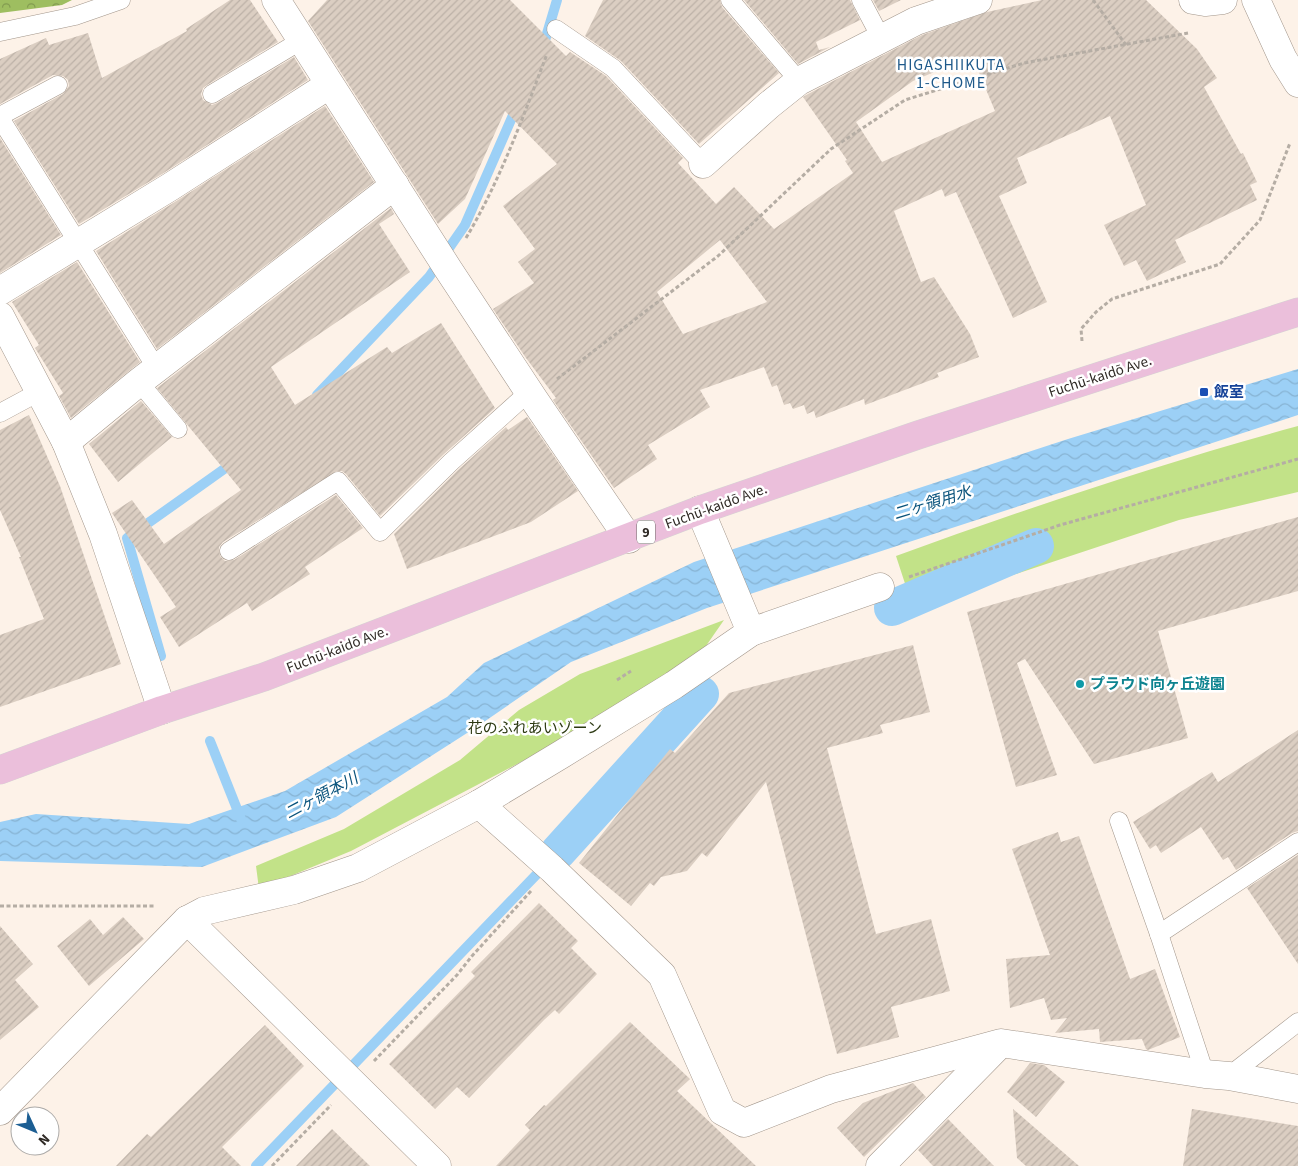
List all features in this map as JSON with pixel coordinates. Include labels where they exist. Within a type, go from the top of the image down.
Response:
[{"type":"main road","name":"Fuchū-kaidō Ave.","points":[[0,770],[162,710],[264,677],[700,510],[918,435],[1298,312]]},
{"type":"street","points":[[276,0],[329,85],[531,395],[630,538]]},
{"type":"street","points":[[703,164],[799,81],[916,20],[978,0]]},
{"type":"street","points":[[1193,0],[1205,2],[1224,0]]},
{"type":"street","points":[[1256,0],[1283,60],[1298,83]]},
{"type":"street","points":[[0,291],[170,187],[329,85]]},
{"type":"street","points":[[66,442],[148,375],[395,185]]},
{"type":"street","points":[[0,316],[66,442],[103,534],[162,710]]},
{"type":"street","points":[[700,510],[748,623]]},
{"type":"street","points":[[0,1111],[187,920],[204,911],[294,890],[358,868],[479,804],[674,685],[748,623],[880,587]]},
{"type":"street","points":[[479,804],[552,869],[662,975],[722,1111],[744,1123],[831,1089],[1001,1043],[1298,1089]]},
{"type":"street","points":[[187,920],[354,1082],[437,1166]]},
{"type":"street","points":[[880,1166],[1001,1043]]},
{"type":"lane","points":[[0,32],[75,16],[121,0]]},
{"type":"lane","points":[[730,0],[799,81]]},
{"type":"lane","points":[[861,0],[881,38]]},
{"type":"lane","points":[[556,29],[613,68],[703,164]]},
{"type":"lane","points":[[212,94],[302,40]]},
{"type":"lane","points":[[58,84],[0,117],[78,242],[178,429]]},
{"type":"lane","points":[[0,413],[39,392]]},
{"type":"lane","points":[[229,551],[338,481],[380,532],[450,462],[531,395]]},
{"type":"lane","points":[[1119,821],[1159,934],[1217,1075],[1298,1022]]},
{"type":"lane","points":[[1159,934],[1298,842]]},
{"type":"path","points":[[1093,0],[1126,45]]},
{"type":"path","points":[[443,260],[478,218],[517,134],[556,29]]},
{"type":"path","points":[[531,395],[718,256],[832,149],[905,100],[1024,63],[1189,32]]},
{"type":"path","points":[[1082,341],[1081,328],[1112,299],[1220,264],[1231,254],[1260,220],[1290,143]]},
{"type":"path","points":[[880,587],[1060,525],[1298,459]]},
{"type":"path","points":[[616,681],[632,671]]},
{"type":"path","points":[[272,1166],[457,975],[472,956],[552,869]]},
{"type":"path","points":[[0,906],[163,906]]},
{"type":"green space","points":[[0,0],[72,0],[62,5],[0,13]]},
{"type":"green space","points":[[1298,426],[1298,492],[1179,520],[913,608],[896,556],[1096,487],[1196,455]]},
{"type":"green space","name":"花のふれあいゾーン","points":[[724,620],[699,656],[542,751],[351,851],[259,889],[256,866],[344,829],[460,760],[519,710],[580,674]]},
{"type":"water","points":[[1298,369],[1298,415],[707,608],[571,662],[478,726],[336,817],[202,867],[0,861],[0,822],[36,814],[189,824],[285,791],[447,697],[484,663],[694,562],[1068,439]]},
{"type":"building","points":[[230,0],[250,0],[278,42],[203,88],[201,94],[203,100],[212,105],[217,103],[294,57],[308,80],[162,174],[79,224],[14,121],[63,94],[69,86],[68,80],[63,76],[53,75],[0,104],[0,59],[46,38],[49,45],[88,33],[102,78],[187,31],[186,29]]},
{"type":"building","points":[[327,0],[510,0],[566,56],[570,52],[606,76],[683,158],[678,163],[716,204],[734,187],[774,229],[853,173],[845,161],[847,160],[803,97],[922,35],[987,12],[1042,0],[1146,0],[1197,49],[1217,78],[1204,87],[1241,154],[1243,153],[1257,182],[1250,185],[1257,200],[1175,240],[1186,262],[1147,281],[1136,260],[1124,266],[1104,225],[1146,205],[1110,116],[1017,158],[1027,183],[999,196],[1047,302],[1013,318],[956,192],[945,197],[942,189],[894,211],[921,282],[934,277],[970,334],[979,357],[937,373],[939,377],[865,405],[864,399],[816,418],[814,411],[807,414],[804,405],[793,409],[790,403],[784,405],[777,385],[772,387],[764,367],[700,390],[710,407],[648,445],[657,459],[614,488],[553,400],[556,398],[493,309],[534,283],[518,262],[535,249],[503,206],[557,164],[505,111],[465,199],[438,224],[308,21]],"holes":[[[972,56],[995,111],[882,162],[856,122],[913,81]],[[720,240],[767,302],[683,334],[657,292]]]},
{"type":"building","points":[[603,0],[720,0],[722,7],[779,73],[699,144],[621,61],[585,36]]},
{"type":"building","points":[[744,0],[850,0],[860,20],[816,42],[819,50],[830,47],[798,64]]},
{"type":"building","points":[[873,0],[901,0],[879,11]]},
{"type":"building","points":[[325,106],[374,182],[157,349],[96,251]]},
{"type":"building","points":[[0,138],[61,235],[0,273]]},
{"type":"building","points":[[391,208],[394,214],[379,224],[410,272],[271,367],[295,405],[387,347],[392,353],[441,323],[495,408],[380,516],[346,474],[342,471],[337,471],[223,542],[219,547],[220,556],[225,561],[234,560],[336,495],[363,528],[305,567],[310,574],[252,611],[247,603],[179,647],[160,617],[176,607],[112,513],[132,500],[164,544],[241,490],[157,388]]},
{"type":"building","points":[[77,262],[140,362],[71,418],[59,396],[63,393],[35,348],[39,345],[12,302]]},
{"type":"building","points":[[141,401],[172,437],[118,482],[89,444]]},
{"type":"building","points":[[29,415],[60,486],[121,664],[0,707],[0,635],[44,619],[19,557],[21,557],[0,510],[0,430]]},
{"type":"building","points":[[527,417],[578,491],[531,522],[407,569],[394,534],[458,470],[506,427],[508,430]]},
{"type":"building","name":"プラウド向ヶ丘遊園","points":[[1298,517],[1298,591],[1158,631],[1188,738],[1094,764],[1025,659],[1017,663],[1057,775],[1016,787],[967,612]]},
{"type":"building","points":[[913,645],[930,712],[880,725],[883,733],[827,748],[876,934],[931,919],[950,991],[891,1007],[899,1037],[837,1054],[766,782],[707,857],[702,853],[687,871],[661,877],[654,886],[650,883],[631,906],[579,863],[670,749],[675,753],[729,693]]},
{"type":"building","points":[[1298,730],[1298,831],[1292,833],[1236,870],[1228,857],[1223,860],[1201,827],[1161,853],[1156,845],[1150,849],[1133,822],[1212,772],[1218,782]]},
{"type":"building","points":[[1058,832],[1061,842],[1079,836],[1130,979],[1155,969],[1180,1037],[1148,1050],[1142,1039],[1100,1042],[1099,1029],[1055,1033],[1067,1018],[1051,1020],[1044,998],[1010,1008],[1006,959],[1050,955],[1012,849]]},
{"type":"building","points":[[1298,855],[1298,964],[1247,888]]},
{"type":"building","points":[[539,903],[578,941],[571,948],[597,974],[559,1014],[555,1010],[544,1020],[469,1098],[457,1087],[435,1109],[389,1064],[475,976],[471,972]]},
{"type":"building","points":[[123,917],[144,939],[89,986],[57,946],[90,919],[103,935]]},
{"type":"building","points":[[0,926],[33,964],[15,980],[39,1007],[0,1040]]},
{"type":"building","points":[[630,1022],[690,1079],[677,1091],[756,1166],[496,1166],[530,1130],[525,1125]]},
{"type":"building","points":[[265,1025],[304,1066],[222,1147],[241,1166],[116,1166],[147,1134],[151,1137]]},
{"type":"building","points":[[1030,1063],[1044,1065],[1065,1082],[1036,1117],[1007,1092]]},
{"type":"building","points":[[913,1083],[926,1097],[864,1157],[837,1128],[863,1103]]},
{"type":"building","points":[[1013,1109],[1079,1166],[1026,1166],[1017,1158]]},
{"type":"building","points":[[1192,1109],[1298,1126],[1298,1166],[1183,1166]]},
{"type":"building","points":[[948,1119],[994,1166],[933,1166],[918,1150]]},
{"type":"building","points":[[332,1129],[370,1166],[296,1166]]},
{"type":"waterway","points":[[543,47],[557,0]]},
{"type":"waterway","points":[[317,395],[429,277],[465,225],[517,106]]},
{"type":"waterway","points":[[161,656],[127,538],[234,462]]},
{"type":"waterway","points":[[892,608],[1036,546]]},
{"type":"waterway","points":[[558,852],[701,694]]},
{"type":"waterway","points":[[210,741],[241,819]]},
{"type":"waterway","points":[[256,1166],[537,874]]},
{"type":"place","name":"飯室","points":[[1204,392]]},
{"type":"place","name":"プラウド向ヶ丘遊園","points":[[1080,684]]},
{"type":"district","name":"HIGASHIIKUTA 1-CHOME","points":[[951,73]]},
{"type":"water label","name":"二ヶ領用水","points":[[932,502]]},
{"type":"water label","name":"二ヶ領本川","points":[[321,795]]}]
